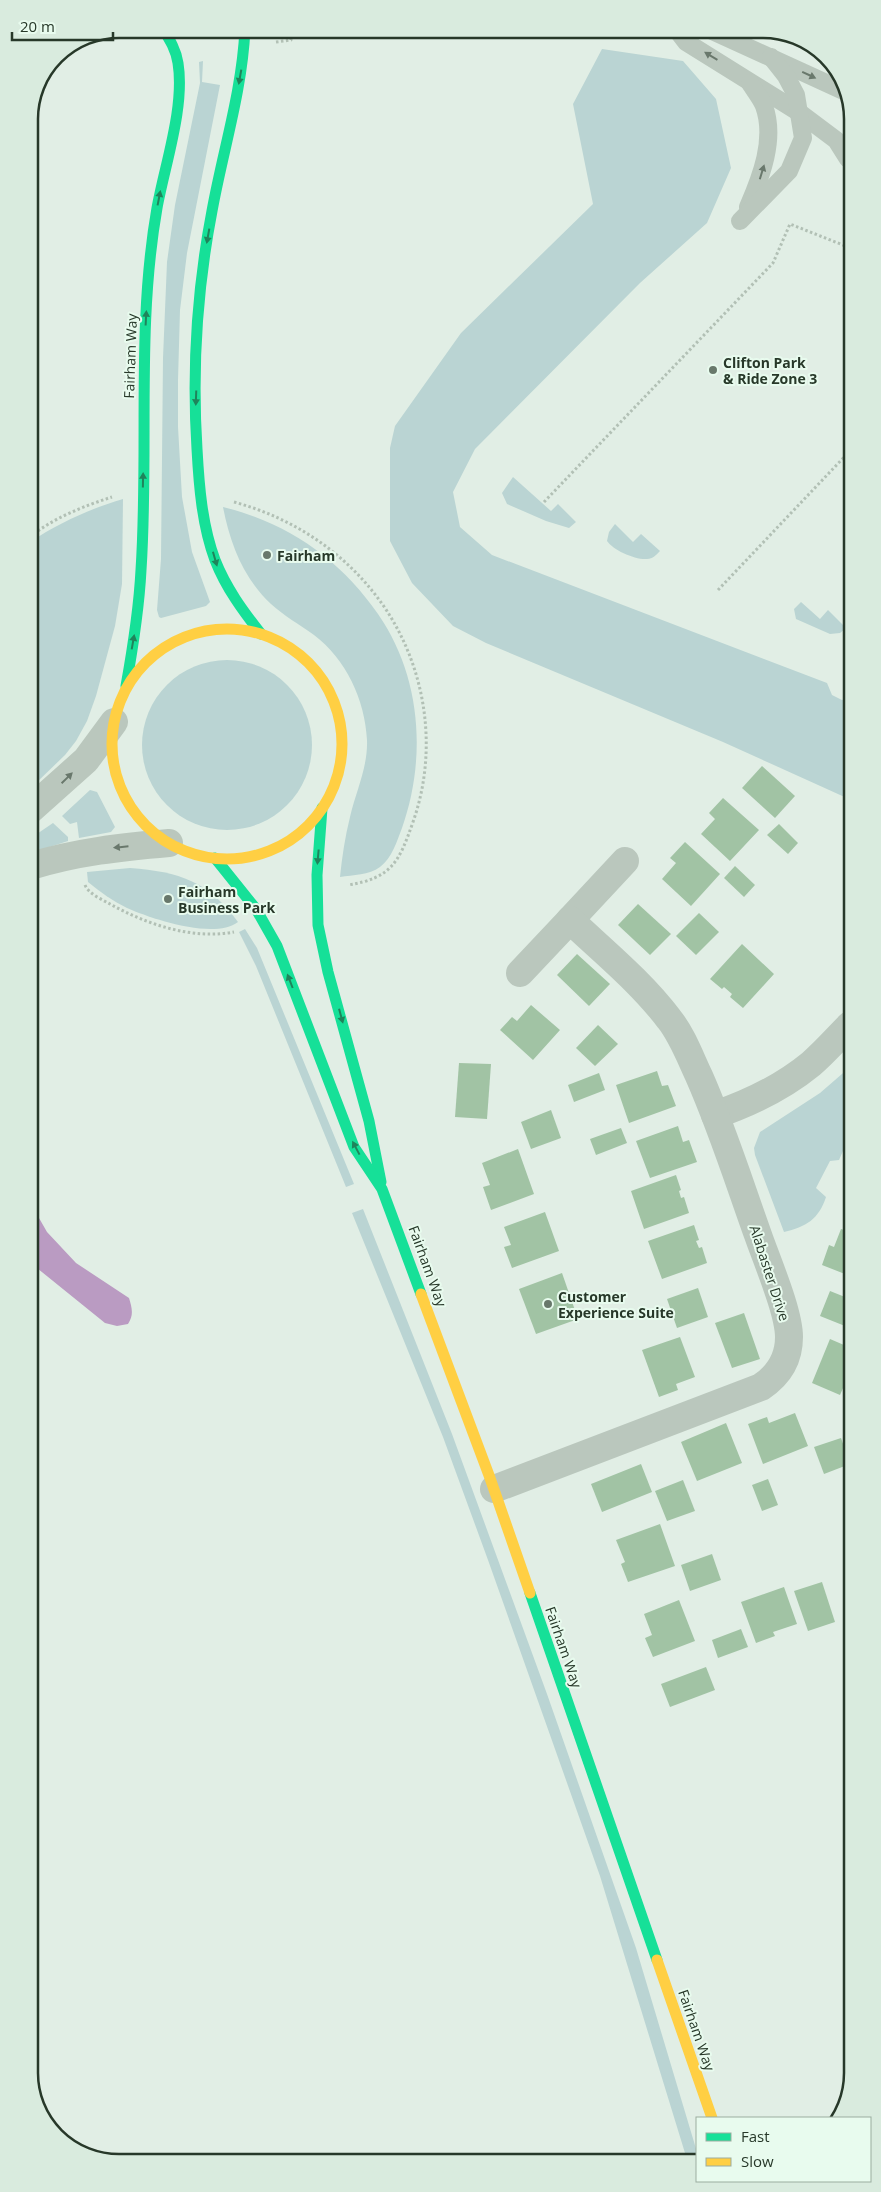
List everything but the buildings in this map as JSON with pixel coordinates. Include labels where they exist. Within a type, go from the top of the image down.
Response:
[{"type":"street","name":"Fairham Way","points":[[125,690],[138,613],[142,521],[145,339],[149,264],[156,214],[178,98],[180,73],[177,56],[169,38]]},
{"type":"street","points":[[244,38],[241,76],[212,211],[201,275],[196,414],[198,474],[205,525],[215,559],[238,603],[261,634]]},
{"type":"street","points":[[216,630],[238,630],[261,634],[281,642],[299,654],[314,669],[326,686],[336,706],[341,726],[342,748],[339,769],[333,789],[322,808],[306,827],[287,842],[264,852],[240,858],[216,858],[192,853],[170,843],[147,826],[129,804],[117,778],[112,751],[114,722],[125,690],[138,672],[154,656],[172,643],[194,634],[216,630]]},
{"type":"street","points":[[38,803],[86,760],[114,722]]},
{"type":"street","name":"Fairham Way","points":[[322,808],[316,886],[321,940],[376,1143],[382,1189],[494,1489],[712,2117]]},
{"type":"street","points":[[38,864],[77,854],[121,847],[170,843]]},
{"type":"street","name":"Fairham Way","points":[[216,858],[261,916],[277,946],[354,1148],[382,1189]]},
{"type":"street","points":[[520,973],[625,860]]},
{"type":"street","name":"Alabaster Drive","points":[[494,1489],[750,1392],[771,1381],[784,1363],[789,1336],[786,1318],[716,1115],[687,1050],[670,1020],[642,988],[570,920]]},
{"type":"street","points":[[716,1115],[744,1105],[782,1085],[812,1063],[844,1031]]},
{"type":"lane","points":[[683,38],[686,42],[800,112],[836,140],[844,152]]},
{"type":"lane","points":[[728,38],[837,88]]},
{"type":"lane","points":[[748,80],[764,106],[768,129],[765,161],[761,177],[742,219],[789,170],[803,138],[796,95],[786,76],[771,57]]},
{"type":"path","points":[[274,51],[276,42],[291,40],[291,38]]},
{"type":"path","points":[[544,502],[773,263],[790,224],[844,244]]},
{"type":"path","points":[[718,590],[844,457]]},
{"type":"path","points":[[230,500],[258,509],[299,527],[332,549],[386,608],[404,640],[413,662],[421,694],[427,748],[421,800],[409,834],[393,865],[385,874],[375,879],[346,886]]},
{"type":"path","points":[[83,882],[87,889],[127,914],[159,926],[207,934],[233,932],[261,916]]},
{"type":"shaded area","points":[[602,49],[683,61],[716,99],[731,168],[707,223],[640,283],[475,449],[453,492],[460,527],[492,555],[827,683],[832,695],[844,699],[844,797],[723,742],[486,643],[453,626],[412,583],[390,541],[390,448],[395,426],[461,333],[593,204],[573,104]]},
{"type":"shaded area","points":[[203,61],[202,82],[220,85],[187,253],[180,310],[178,427],[182,497],[192,552],[210,602],[206,606],[161,618],[157,610],[161,559],[163,358],[167,262],[175,205],[200,83],[199,62]]},
{"type":"shaded area","points":[[513,477],[551,511],[558,504],[576,522],[569,528],[546,521],[507,504],[502,493]]},
{"type":"shaded area","points":[[123,499],[122,584],[115,626],[96,696],[87,721],[76,741],[65,755],[38,781],[38,537],[98,507]]},
{"type":"shaded area","points":[[223,507],[247,514],[291,533],[329,560],[347,576],[378,614],[392,638],[403,664],[411,690],[416,718],[415,773],[410,801],[396,844],[384,863],[371,872],[340,877],[352,807],[364,769],[367,750],[365,725],[358,696],[336,656],[314,635],[271,604],[253,583],[234,547]]},
{"type":"shaded area","points":[[615,524],[633,542],[641,534],[660,551],[653,558],[642,559],[619,551],[607,541],[609,532]]},
{"type":"shaded area","points":[[801,602],[820,619],[828,610],[844,626],[844,630],[840,633],[830,634],[796,619],[794,609]]},
{"type":"shaded area","points":[[227,660],[252,664],[267,670],[281,679],[293,691],[302,705],[308,720],[312,745],[308,770],[302,785],[293,799],[281,811],[267,820],[252,826],[227,830],[202,826],[187,820],[173,811],[161,799],[152,785],[146,770],[142,745],[146,720],[152,705],[161,691],[173,679],[187,670],[202,664]]},
{"type":"shaded area","points":[[90,790],[97,792],[115,827],[111,832],[79,838],[77,822],[70,824],[62,816]]},
{"type":"shaded area","points":[[53,823],[68,837],[68,841],[38,851],[38,833]]},
{"type":"shaded area","points":[[130,868],[164,872],[192,881],[216,897],[238,922],[227,927],[214,929],[183,926],[167,922],[127,908],[88,882],[87,872]]},
{"type":"shaded area","points":[[245,929],[257,948],[354,1184],[346,1187],[256,966],[239,932]]},
{"type":"shaded area","points":[[844,1072],[844,1149],[839,1160],[830,1161],[816,1188],[826,1197],[820,1211],[805,1225],[784,1232],[754,1148],[760,1132],[820,1093]]},
{"type":"shaded area","points":[[363,1209],[452,1434],[547,1694],[636,1948],[696,2154],[685,2153],[600,1876],[443,1437],[352,1213]]},
{"type":"shaded area","points":[[38,1216],[47,1232],[76,1263],[129,1298],[132,1311],[128,1324],[117,1326],[105,1323],[38,1269]]},
{"type":"traffic: fast","points":[[126,686],[139,599],[141,570],[145,343],[151,253],[157,208],[177,117],[179,98],[178,63],[168,38]]},
{"type":"traffic: fast","points":[[244,38],[236,98],[216,188],[207,240],[199,300],[195,389],[200,491],[207,533],[219,570],[241,608],[261,634]]},
{"type":"traffic: fast","points":[[322,808],[317,875],[318,925],[328,972],[369,1121],[381,1182]]},
{"type":"traffic: fast","points":[[215,858],[256,909],[277,946],[354,1147],[382,1189],[421,1294]]},
{"type":"traffic: fast","points":[[530,1593],[657,1960]]},
{"type":"traffic: slow","points":[[227,629],[260,634],[271,638],[300,655],[316,671],[328,690],[337,711],[342,744],[337,777],[333,788],[316,817],[300,833],[281,845],[260,854],[227,859],[194,854],[183,850],[154,833],[138,817],[126,798],[117,777],[112,744],[117,711],[121,700],[138,671],[154,655],[173,643],[194,634],[227,629]]},
{"type":"traffic: slow","points":[[421,1294],[490,1478],[530,1593]]},
{"type":"traffic: slow","points":[[657,1960],[712,2117]]},
{"type":"place","name":"Clifton Park & Ride Zone 3","points":[[713,370]]},
{"type":"place","name":"Fairham","points":[[267,555]]},
{"type":"place","name":"Fairham Business Park","points":[[168,899]]},
{"type":"place","name":"Customer Experience Suite","points":[[548,1304]]}]
